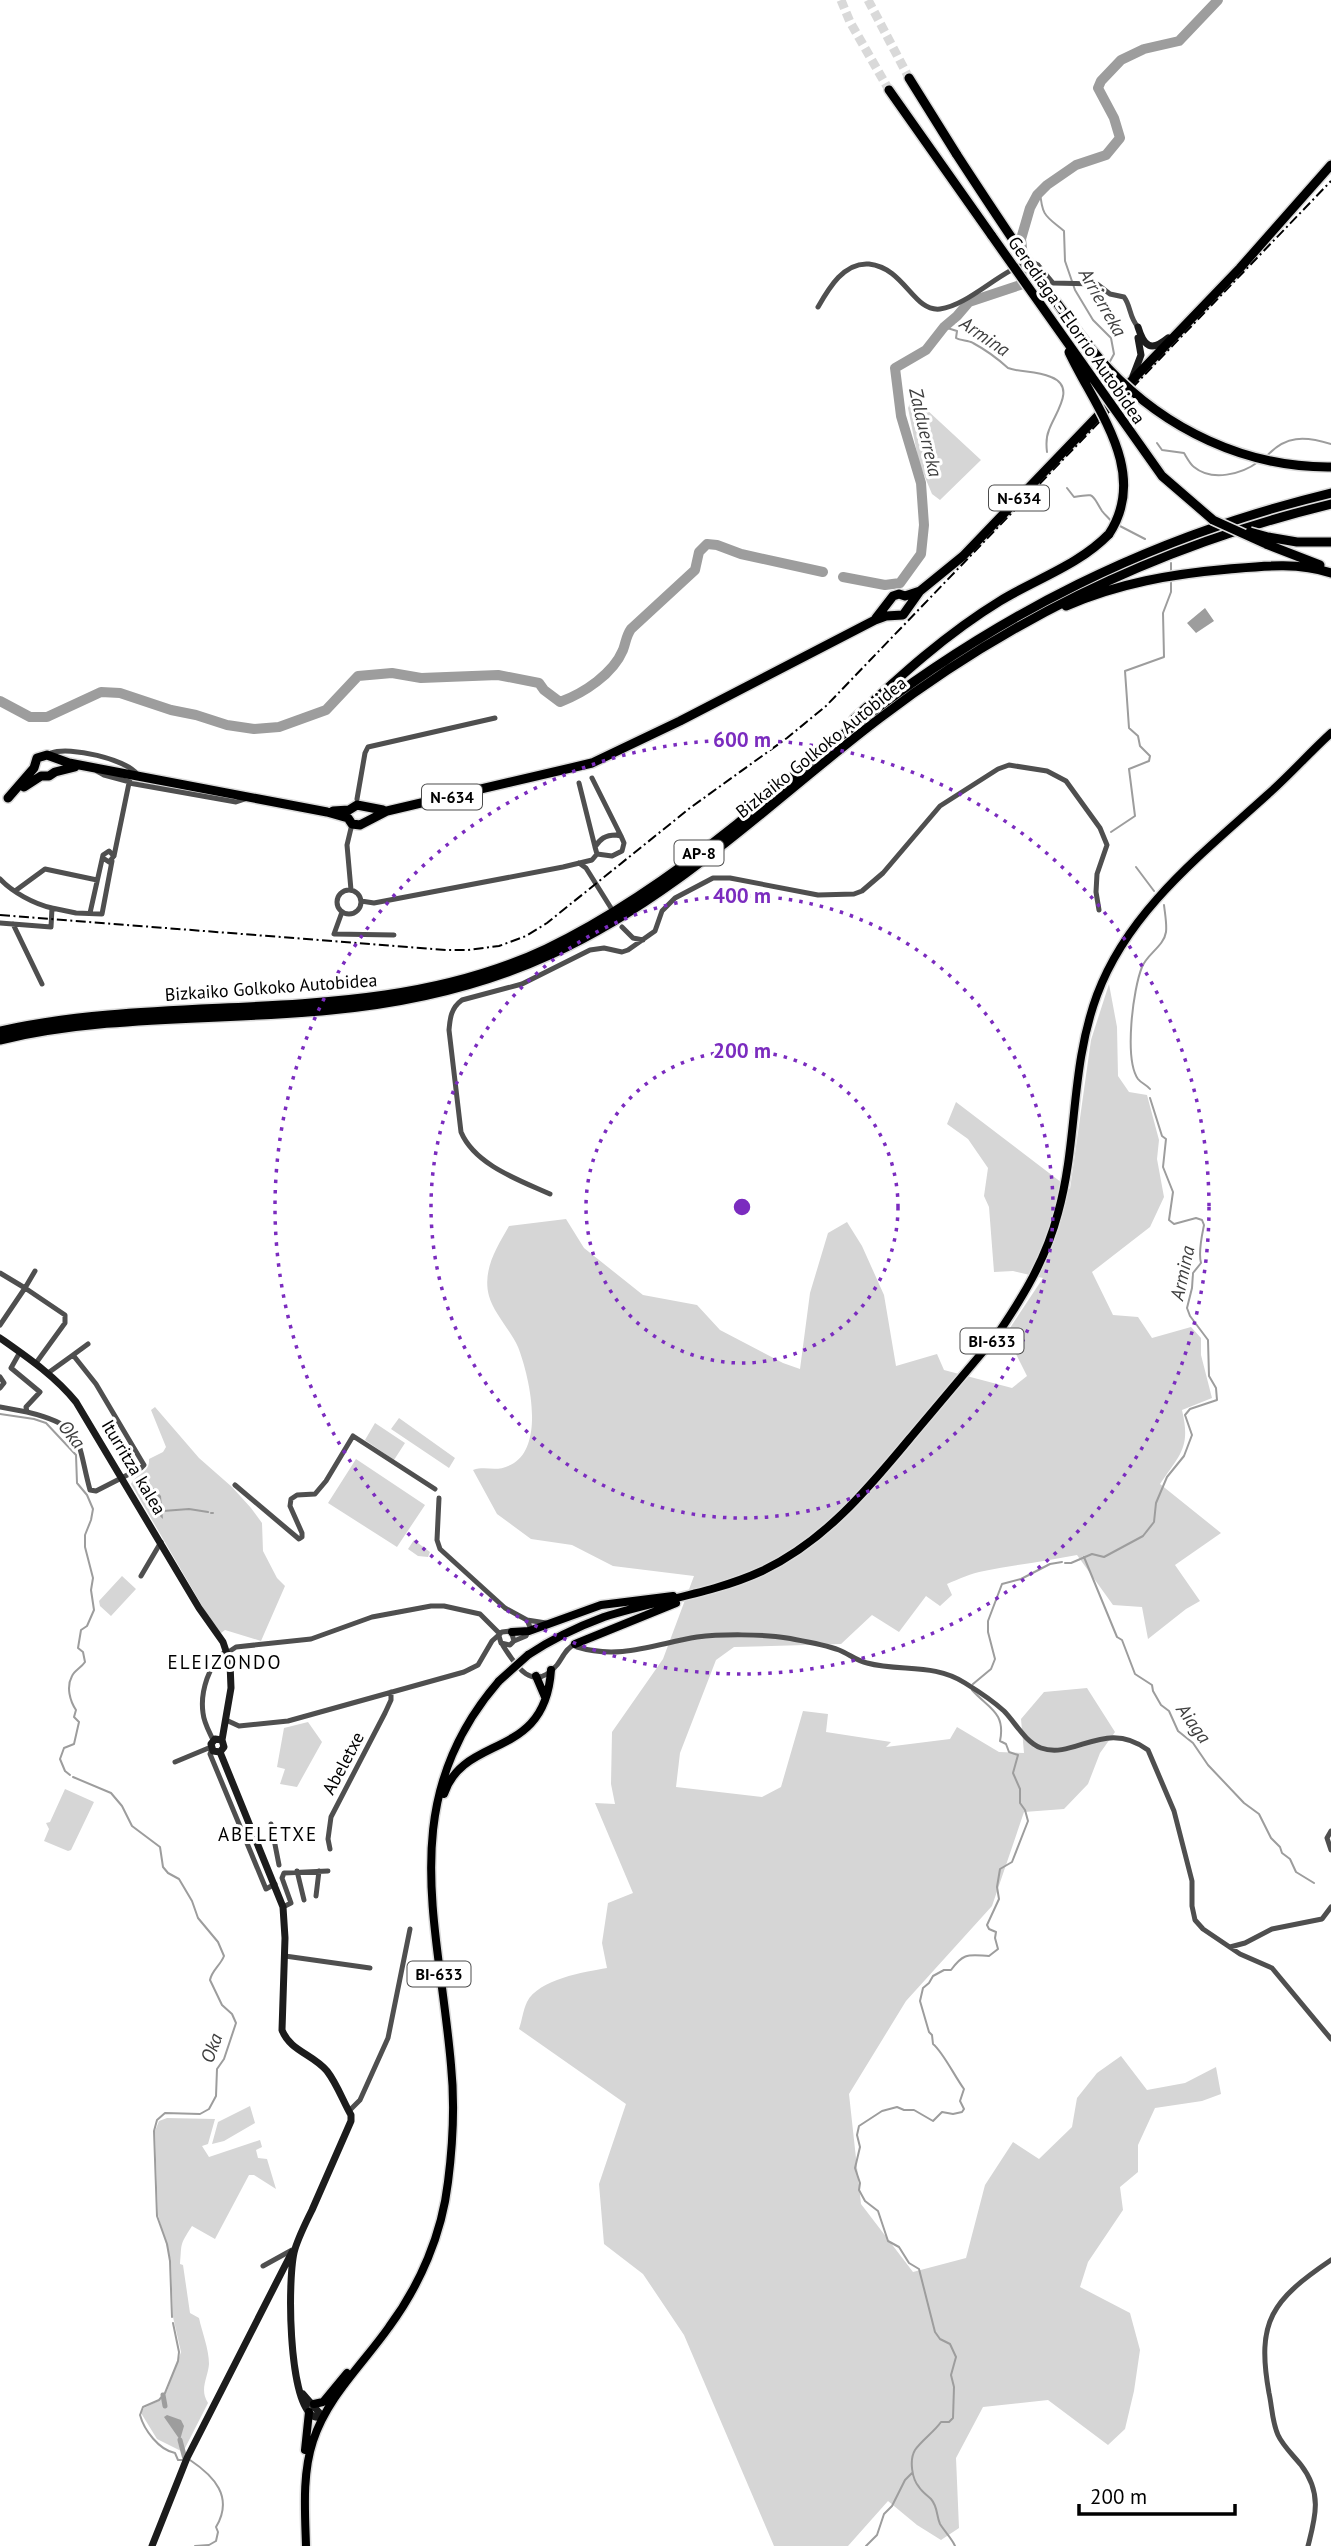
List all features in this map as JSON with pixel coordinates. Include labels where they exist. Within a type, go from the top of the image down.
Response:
[{"type":"highway","name":"Gerediaga - Elorrio Autobidea","points":[[909,78],[1021,252],[1106,367],[1146,403],[1182,428],[1223,447],[1282,463],[1331,467]]},
{"type":"highway","name":"Gerediaga - Elorrio Autobidea","points":[[889,90],[1149,461],[1171,486],[1213,520],[1267,540]]},
{"type":"highway","name":"N-634","points":[[4,801],[34,768],[35,761],[40,756],[327,812],[350,817],[360,825],[387,811],[592,764],[875,620],[903,615],[920,591],[963,556],[1196,315],[1331,165]]},
{"type":"highway","points":[[804,766],[936,645],[1001,600],[1089,552],[1109,534],[1116,522],[1123,501],[1122,463],[1103,412],[1056,325]]},
{"type":"highway","points":[[1181,539],[1262,507],[1331,487]]},
{"type":"highway","name":"Bizkaiko Golkoko Autobidea","points":[[0,1031],[99,1015],[271,1006],[374,997],[466,978],[543,950],[606,918],[687,862],[885,702],[984,634],[1079,582],[1181,539],[1243,517],[1331,493]]},
{"type":"highway","name":"Bizkaiko Golkoko Autobidea","points":[[0,1040],[28,1033],[100,1023],[329,1011],[375,1005],[470,985],[515,969],[584,939],[642,904],[712,856],[912,694],[992,641],[1087,589],[1181,550],[1238,529],[1331,504]]},
{"type":"highway","points":[[1267,540],[1331,570]]},
{"type":"highway","points":[[1267,540],[1331,542]]},
{"type":"highway","points":[[1032,619],[1100,593],[1163,576],[1276,565],[1331,570]]},
{"type":"highway","name":"N-634","points":[[875,620],[895,595],[905,596],[920,591]]},
{"type":"highway","points":[[905,596],[910,606]]},
{"type":"highway","points":[[888,603],[889,610],[894,615]]},
{"type":"highway","points":[[53,757],[55,772]]},
{"type":"highway","name":"N-634","points":[[4,801],[41,776],[89,766]]},
{"type":"highway","points":[[34,768],[41,776]]},
{"type":"highway","name":"N-634","points":[[350,817],[360,803],[387,811]]},
{"type":"highway","points":[[360,803],[367,815],[366,820]]},
{"type":"main road","name":"BI-633","points":[[306,2546],[305,2481],[312,2442],[323,2417],[403,2306],[423,2270],[438,2229],[448,2184],[453,2083],[431,1899],[434,1823],[439,1794],[454,1748],[476,1709],[499,1681],[528,1655],[560,1635],[630,1610],[705,1591],[761,1571],[786,1558],[830,1527],[867,1490],[996,1335],[1028,1288],[1048,1245],[1064,1187],[1083,1043],[1098,993],[1113,960],[1134,926],[1162,893],[1331,733]]},
{"type":"main road","points":[[575,1644],[705,1591]]},
{"type":"main road","points":[[513,1637],[601,1605],[661,1596],[686,1596]]},
{"type":"main road","points":[[434,1823],[450,1779],[463,1765],[524,1731],[539,1713],[548,1692],[551,1671]]},
{"type":"main road","points":[[536,1676],[545,1697]]},
{"type":"main road","points":[[305,2481],[303,2462],[313,2408],[323,2402],[342,2378],[368,2354]]},
{"type":"street","points":[[818,307],[829,288],[846,270],[855,265],[883,267],[898,277],[919,302],[937,309],[956,303],[1027,263],[1037,263],[1051,282],[1097,284],[1110,295],[1124,297],[1131,319],[1138,327],[1144,343],[1156,346],[1196,315]]},
{"type":"street","points":[[1132,379],[1142,355],[1138,327]]},
{"type":"street","points":[[360,803],[365,752],[368,747],[495,718]]},
{"type":"street","points":[[0,879],[14,891],[42,906],[102,914],[111,856],[129,783],[142,776],[129,765],[100,757],[63,750],[51,753],[53,757]]},
{"type":"street","points":[[550,1194],[499,1171],[466,1144],[461,1132],[449,1031],[451,1014],[456,1004],[462,1000],[522,984],[590,950],[628,950],[655,931],[666,906],[691,888],[713,878],[730,878],[818,895],[854,894],[862,891],[883,873],[940,806],[998,769],[1009,765],[1047,771],[1066,781],[1100,828],[1107,845],[1097,874],[1099,910]]},
{"type":"street","points":[[89,766],[104,775],[129,783],[236,802],[252,797]]},
{"type":"street","points":[[361,901],[374,903],[579,863],[592,860],[597,855],[612,856],[621,851],[625,843],[592,778]]},
{"type":"street","points":[[579,783],[597,855]]},
{"type":"street","points":[[350,817],[347,845],[351,890]]},
{"type":"street","points":[[595,847],[605,836],[621,836]]},
{"type":"street","points":[[90,913],[103,858],[107,862],[111,856]]},
{"type":"street","points":[[589,874],[592,860]]},
{"type":"street","points":[[579,863],[585,867],[611,908]]},
{"type":"street","points":[[14,891],[45,869],[97,880]]},
{"type":"street","points":[[351,890],[358,894],[361,901],[360,909],[354,914],[342,912],[337,906],[337,898],[343,891],[351,890]]},
{"type":"street","points":[[0,923],[51,927],[52,908]]},
{"type":"street","points":[[342,912],[334,934],[394,935]]},
{"type":"street","points":[[13,924],[42,984]]},
{"type":"street","points":[[622,927],[633,938],[643,940]]},
{"type":"street","points":[[628,950],[633,938]]},
{"type":"street","points":[[0,1325],[36,1271]]},
{"type":"street","points":[[0,1272],[65,1315],[65,1323],[36,1363]]},
{"type":"street","name":"Iturritza kalea","points":[[0,1338],[48,1373],[76,1402],[199,1608],[219,1636],[226,1652],[231,1688],[225,1730],[215,1746]]},
{"type":"street","points":[[48,1373],[88,1344]]},
{"type":"street","points":[[20,1352],[11,1368],[40,1392],[26,1408],[27,1412]]},
{"type":"street","points":[[0,1407],[54,1418],[69,1428],[82,1451],[90,1490],[96,1491],[144,1465],[96,1384],[73,1355]]},
{"type":"street","points":[[0,1377],[4,1380],[0,1388]]},
{"type":"street","points":[[235,1485],[299,1539],[302,1534],[290,1507],[291,1499],[297,1495],[315,1494],[326,1482],[354,1436],[435,1489]]},
{"type":"street","points":[[439,1498],[437,1540],[440,1549],[505,1608],[523,1619],[546,1623]]},
{"type":"street","points":[[141,1576],[161,1542]]},
{"type":"street","points":[[152,2546],[187,2458],[274,2286],[287,2269],[351,2122],[349,2110],[328,2072],[314,2059],[287,2042],[284,2036],[283,1907],[203,1715],[209,1671],[216,1658],[236,1647],[311,1639],[372,1617],[444,1606],[480,1614],[490,1622],[521,1672],[536,1676],[551,1671],[569,1647],[575,1644],[596,1652],[631,1652],[701,1637],[785,1638],[839,1650],[866,1663],[931,1669],[947,1674],[1004,1712],[1024,1735],[1040,1748],[1057,1750],[1112,1737],[1140,1744],[1148,1750],[1174,1811],[1192,1881],[1195,1920],[1230,1947],[1260,1961],[1279,1974],[1331,2039]]},
{"type":"street","points":[[523,1619],[529,1631]]},
{"type":"street","points":[[502,1644],[508,1646],[523,1619]]},
{"type":"street","points":[[498,1636],[506,1630],[513,1637],[512,1659]]},
{"type":"street","points":[[219,1636],[236,1647]]},
{"type":"street","name":"Abeletxe","points":[[225,1730],[288,1721],[473,1669],[498,1636]]},
{"type":"street","name":"Abeletxe","points":[[330,1849],[328,1839],[331,1817],[385,1713],[391,1692]]},
{"type":"street","points":[[226,1720],[239,1726]]},
{"type":"street","points":[[175,1762],[215,1746]]},
{"type":"street","points":[[215,1746],[210,1754],[267,1889],[279,1896]]},
{"type":"street","points":[[271,1824],[279,1865]]},
{"type":"street","points":[[1331,1832],[1327,1838],[1331,1850]]},
{"type":"street","points":[[297,1871],[304,1900]]},
{"type":"street","points":[[283,1907],[291,1903],[282,1875],[297,1871],[328,1871]]},
{"type":"street","points":[[316,1896],[319,1871]]},
{"type":"street","points":[[267,1889],[275,1884]]},
{"type":"street","points":[[1230,1947],[1245,1943],[1272,1929],[1322,1919],[1331,1907]]},
{"type":"street","points":[[349,2110],[360,2100],[388,2038],[410,1929]]},
{"type":"street","points":[[285,1955],[370,1968]]},
{"type":"street","points":[[263,2266],[295,2249]]},
{"type":"street","points":[[1308,2546],[1317,2509],[1303,2467],[1278,2434],[1264,2363],[1264,2340],[1273,2315],[1287,2294],[1331,2260]]},
{"type":"street","points":[[287,2269],[295,2368],[300,2390],[317,2417],[323,2417]]},
{"type":"street","points":[[274,2286],[282,2281],[290,2285]]},
{"type":"shaded area","points":[[913,397],[981,460],[940,500],[932,494],[919,463],[908,408]]},
{"type":"shaded area","points":[[1205,608],[1214,621],[1196,633],[1187,623]]},
{"type":"shaded area","points":[[1109,984],[1117,1027],[1118,1076],[1129,1092],[1147,1095],[1159,1140],[1157,1159],[1164,1197],[1150,1227],[1092,1272],[1113,1315],[1138,1317],[1152,1338],[1191,1327],[1201,1338],[1201,1355],[1212,1398],[1182,1410],[1185,1433],[1182,1450],[1160,1484],[1221,1533],[1175,1565],[1200,1601],[1148,1639],[1142,1607],[1113,1605],[1077,1555],[965,1576],[947,1584],[952,1595],[940,1606],[926,1596],[899,1632],[872,1615],[841,1644],[734,1647],[716,1660],[680,1753],[676,1787],[762,1797],[781,1787],[803,1711],[828,1714],[826,1732],[891,1742],[886,1747],[950,1739],[957,1727],[999,1752],[1024,1753],[1021,1719],[1044,1692],[1087,1688],[1115,1732],[1100,1753],[1088,1784],[1064,1809],[1024,1812],[992,1906],[906,2001],[849,2094],[861,2204],[913,2272],[966,2258],[985,2185],[1013,2142],[1039,2159],[1072,2127],[1077,2098],[1097,2073],[1121,2056],[1147,2090],[1185,2083],[1216,2067],[1221,2094],[1202,2101],[1155,2108],[1138,2145],[1138,2172],[1120,2187],[1123,2210],[1088,2262],[1080,2287],[1130,2313],[1140,2350],[1125,2429],[1108,2445],[1048,2400],[983,2407],[956,2458],[959,2528],[941,2540],[917,2525],[888,2501],[848,2546],[774,2546],[684,2335],[643,2274],[604,2244],[599,2184],[626,2104],[519,2029],[527,2002],[541,1988],[563,1978],[607,1968],[602,1943],[608,1903],[633,1893],[595,1803],[615,1804],[611,1784],[612,1732],[663,1659],[694,1576],[613,1566],[572,1545],[531,1539],[497,1514],[473,1470],[508,1466],[524,1453],[532,1425],[532,1408],[518,1347],[494,1308],[489,1296],[487,1277],[509,1226],[566,1219],[584,1248],[643,1295],[697,1305],[720,1330],[800,1369],[810,1293],[828,1233],[847,1222],[862,1246],[884,1295],[896,1366],[937,1354],[944,1370],[1012,1388],[1027,1376],[1006,1334],[1043,1278],[1013,1271],[994,1272],[989,1207],[984,1196],[988,1168],[968,1139],[947,1124],[956,1102],[1070,1189],[1091,1040]]},
{"type":"shaded area","points":[[155,1407],[199,1458],[232,1487],[262,1523],[263,1551],[277,1578],[285,1586],[261,1641],[225,1630],[221,1633],[208,1616],[131,1484],[145,1471],[149,1459],[163,1452],[166,1447],[151,1410]]},
{"type":"shaded area","points":[[399,1418],[455,1458],[449,1468],[391,1429]]},
{"type":"shaded area","points":[[375,1423],[405,1443],[394,1460],[365,1440]]},
{"type":"shaded area","points":[[356,1459],[425,1505],[397,1547],[328,1503]]},
{"type":"shaded area","points":[[153,1488],[161,1496],[163,1519],[150,1501],[148,1494]]},
{"type":"shaded area","points":[[414,1540],[430,1552],[428,1557],[418,1556],[408,1549]]},
{"type":"shaded area","points":[[122,1576],[136,1589],[111,1616],[100,1606],[99,1601]]},
{"type":"shaded area","points":[[308,1722],[322,1742],[297,1787],[280,1784],[285,1769],[277,1767],[284,1728]]},
{"type":"shaded area","points":[[65,1789],[94,1802],[71,1850],[68,1851],[44,1841],[49,1829],[46,1823],[50,1822]]},
{"type":"shaded area","points":[[250,2106],[255,2123],[224,2141],[212,2144],[218,2122]]},
{"type":"shaded area","points":[[167,2118],[215,2119],[208,2144],[202,2146],[209,2157],[260,2140],[262,2147],[256,2150],[258,2158],[267,2159],[276,2189],[254,2175],[249,2175],[215,2239],[192,2226],[183,2241],[180,2264],[183,2265],[190,2313],[199,2318],[209,2364],[204,2388],[208,2403],[183,2452],[157,2439],[141,2413],[144,2408],[160,2400],[167,2391],[181,2352],[173,2317],[171,2261],[158,2215],[155,2131],[159,2121]]},
{"type":"shaded area","points":[[167,2415],[181,2420],[184,2426],[180,2440],[164,2417]]},
{"type":"waterway","name":"Zalduerreka","points":[[843,577],[885,585],[900,583],[921,554],[924,525],[921,483],[901,416],[895,368],[926,350],[969,302],[1026,283],[1021,239],[1030,208],[1037,195],[1076,165],[1106,155],[1120,138],[1114,118],[1098,88],[1101,81],[1121,60],[1144,49],[1179,41],[1218,0]]},
{"type":"waterway","name":"Arrierreka","points":[[1040,191],[1046,215],[1064,231],[1065,261],[1075,290],[1093,320],[1111,338],[1114,354],[1108,365]]},
{"type":"waterway","name":"Armina","points":[[944,327],[957,331],[956,338],[978,346],[1008,368],[1034,372],[1059,381],[1063,387],[1062,401],[1048,433],[1047,452]]},
{"type":"waterway","name":"Arrierreka","points":[[1105,370],[1103,379],[1112,391]]},
{"type":"waterway","name":"Arrierreka","points":[[1266,457],[1281,445],[1296,439],[1331,444]]},
{"type":"waterway","name":"Arrierreka","points":[[1157,443],[1162,450],[1184,453],[1194,467],[1209,474],[1227,475],[1258,462]]},
{"type":"waterway","name":"Armina","points":[[1067,488],[1074,497],[1092,496],[1111,521]]},
{"type":"waterway","name":"Armina","points":[[1118,525],[1145,539]]},
{"type":"waterway","points":[[0,701],[30,717],[47,717],[101,692],[120,693],[171,710],[227,725],[254,729],[279,727],[326,710],[358,676],[392,673],[421,678],[498,675],[539,683],[560,702],[588,688],[605,675],[618,659],[631,629],[695,570],[699,552],[707,544],[823,572]]},
{"type":"waterway","name":"Armina","points":[[1171,563],[1171,572]]},
{"type":"waterway","name":"Armina","points":[[1111,832],[1135,816],[1129,769],[1149,761],[1150,756],[1140,746],[1138,736],[1129,728],[1125,671],[1164,657],[1163,613],[1171,592],[1171,580]]},
{"type":"waterway","name":"Armina","points":[[1136,867],[1154,891]]},
{"type":"waterway","name":"Armina","points":[[1150,1089],[1138,1079],[1134,1069],[1131,1056],[1131,1024],[1142,967],[1165,937],[1164,905]]},
{"type":"waterway","name":"Armina","points":[[1065,1563],[1092,1554],[1104,1557],[1143,1536],[1154,1522],[1156,1503],[1167,1477],[1184,1456],[1192,1435],[1185,1415],[1190,1409],[1217,1400],[1216,1388],[1209,1376],[1208,1340],[1187,1308],[1193,1273],[1201,1263],[1204,1225],[1202,1220],[1196,1218],[1174,1224],[1169,1220],[1173,1192],[1163,1167],[1166,1139],[1162,1136],[1150,1098]]},
{"type":"waterway","name":"Oka","points":[[0,1414],[46,1423],[76,1455],[77,1483],[87,1495],[93,1509],[85,1535],[85,1547],[93,1578],[91,1590],[94,1610],[87,1626],[81,1630],[78,1648],[83,1652],[85,1662],[73,1674],[69,1685],[76,1710],[74,1717],[79,1722],[74,1744],[64,1748],[60,1759],[65,1771],[70,1775]]},
{"type":"waterway","points":[[163,1511],[189,1509],[208,1512]]},
{"type":"waterway","name":"Aiaga","points":[[1084,1557],[1135,1674],[1152,1685],[1178,1731],[1193,1743],[1208,1765],[1244,1803],[1259,1814],[1271,1838],[1290,1859],[1296,1872],[1314,1883]]},
{"type":"waterway","name":"Armina","points":[[973,1684],[991,1669],[995,1659],[988,1621],[1002,1584],[1021,1579],[1050,1564],[1062,1562]]},
{"type":"waterway","name":"Armina","points":[[955,2546],[940,2524],[933,2502],[917,2484],[912,2464],[913,2454],[918,2446],[941,2422],[949,2422],[953,2418],[954,2387],[951,2375],[956,2357],[950,2344],[940,2339],[935,2332],[919,2269],[909,2263],[899,2247],[888,2241],[878,2211],[865,2201],[859,2190],[860,2183],[855,2168],[860,2147],[857,2135],[859,2126],[882,2111],[897,2107],[914,2110],[933,2121],[942,2112],[953,2114],[964,2109],[960,2101],[964,2089],[933,2044],[920,2001],[923,1988],[933,1976],[944,1970],[951,1970],[963,1957],[989,1956],[998,1949],[996,1932],[987,1925],[999,1899],[997,1887],[1000,1869],[1012,1862],[1028,1821],[1020,1803],[1020,1789],[1013,1773],[1018,1755],[1009,1752],[1006,1744],[1000,1741],[998,1717],[972,1690]]},
{"type":"waterway","name":"Oka","points":[[73,1777],[111,1793],[122,1806],[132,1826],[160,1847],[163,1867],[179,1879],[198,1918],[218,1942],[224,1956],[210,1980],[222,2005],[232,2014],[236,2023],[224,2059],[217,2069],[216,2096],[209,2109],[200,2114],[165,2113],[157,2120],[154,2131],[157,2216],[170,2261],[172,2317]]},
{"type":"waterway","name":"Oka","points":[[173,2323],[179,2352],[178,2361],[165,2393],[159,2400],[143,2407],[140,2415],[153,2438],[163,2448],[175,2453],[178,2460],[183,2460]]},
{"type":"waterway","points":[[163,2395],[165,2406]]},
{"type":"waterway","points":[[180,2440],[185,2459]]},
{"type":"waterway","name":"Oka","points":[[190,2460],[214,2480],[219,2488],[223,2506],[216,2527],[216,2541],[209,2545],[195,2546]]},
{"type":"waterway","points":[[866,2546],[877,2535],[884,2514],[912,2473]]},
{"type":"tunnel","points":[[841,0],[850,22],[889,90]]},
{"type":"tunnel","points":[[868,0],[909,78]]},
{"type":"railway","points":[[0,915],[446,950],[499,946],[526,936],[547,923],[690,808],[787,738],[826,706],[1331,181]]},
{"type":"district","name":"ELEIZONDO","points":[[225,1662]]},
{"type":"district","name":"ABELETXE","points":[[268,1834]]}]
